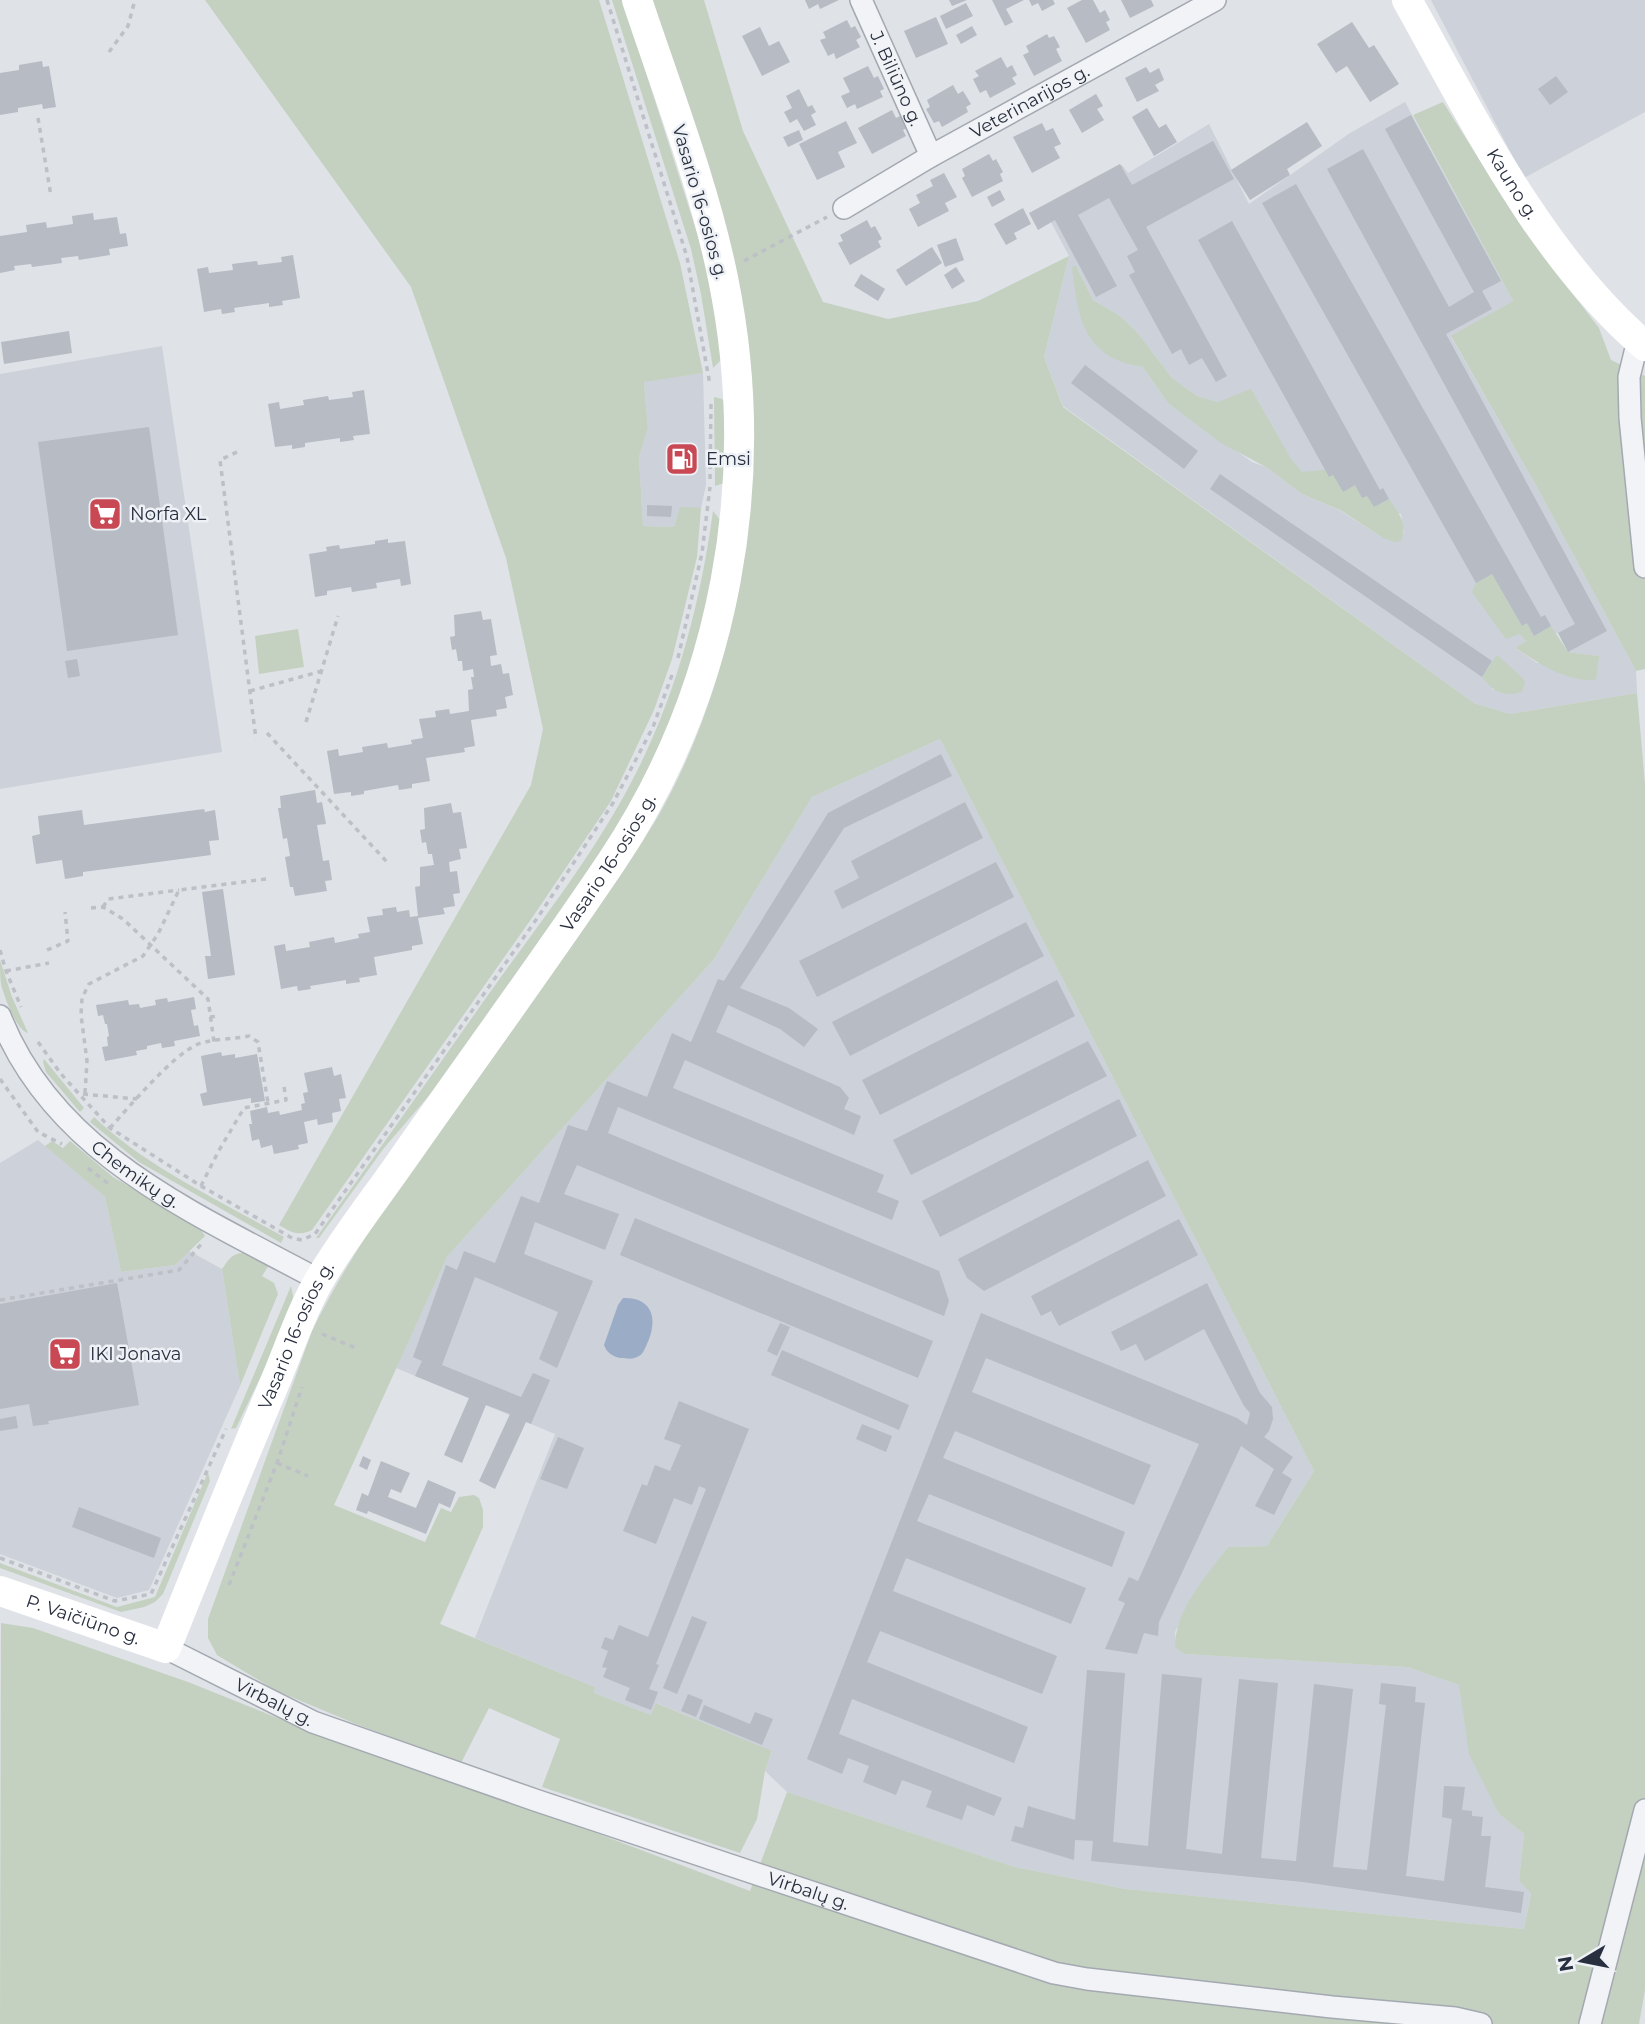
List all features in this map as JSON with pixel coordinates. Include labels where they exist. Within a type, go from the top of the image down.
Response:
[{"type":"main road","name":"Vasario 16-osios g.","points":[[166,1648],[240,1463],[319,1280],[613,859],[666,767],[704,671],[716,628],[733,543],[740,444],[737,381],[730,315],[709,219],[637,0]]},
{"type":"main road","name":"Kauno g.","points":[[1407,0],[1517,192],[1596,297],[1642,343]]},
{"type":"main road","name":"P. Vaičiūno g.","points":[[0,1591],[166,1648]]},
{"type":"street","name":"J. Biliūno g.","points":[[861,0],[931,156]]},
{"type":"street","name":"Veterinarijos g.","points":[[844,208],[931,156],[1214,0]]},
{"type":"street","points":[[1642,343],[1629,377],[1630,418],[1645,567]]},
{"type":"street","name":"Chemikų g.","points":[[0,1016],[35,1082],[59,1112],[102,1153],[163,1195],[319,1280]]},
{"type":"street","name":"Virbalų g.","points":[[166,1648],[313,1722],[535,1800],[1027,1965],[1087,1979],[1455,2018],[1481,2024]]},
{"type":"street","points":[[1590,2024],[1645,1810]]},
{"type":"path","points":[[109,52],[128,26],[135,0]]},
{"type":"path","points":[[607,0],[687,257],[710,392]]},
{"type":"path","points":[[38,118],[51,196]]},
{"type":"path","points":[[755,256],[844,208]]},
{"type":"path","points":[[677,662],[702,553],[709,498],[711,401]]},
{"type":"path","points":[[237,452],[220,460],[256,739]]},
{"type":"path","points":[[306,722],[338,616]]},
{"type":"path","points":[[250,691],[322,671]]},
{"type":"path","points":[[33,1032],[46,1054],[110,1128],[201,1186],[292,1238],[302,1240],[316,1234],[538,917],[613,803],[653,727],[673,675]]},
{"type":"path","points":[[267,733],[388,863]]},
{"type":"path","points":[[103,907],[108,900],[266,879]]},
{"type":"path","points":[[82,1095],[87,1061],[81,1015],[82,998],[89,984],[142,956],[151,945],[179,890]]},
{"type":"path","points":[[91,908],[103,907],[123,919],[208,999],[214,1042]]},
{"type":"path","points":[[47,950],[68,941],[65,912]]},
{"type":"path","points":[[0,950],[22,1010]]},
{"type":"path","points":[[6,971],[49,963]]},
{"type":"path","points":[[210,1017],[218,1016]]},
{"type":"path","points":[[110,1128],[170,1065],[196,1045],[249,1036],[258,1042],[268,1103]]},
{"type":"path","points":[[0,1079],[38,1132],[61,1142],[70,1151]]},
{"type":"path","points":[[201,1186],[244,1108],[286,1100],[284,1086]]},
{"type":"path","points":[[82,1095],[137,1099]]},
{"type":"path","points":[[79,1160],[121,1192]]},
{"type":"path","points":[[197,1237],[210,1245]]},
{"type":"path","points":[[0,1300],[179,1270],[203,1241]]},
{"type":"path","points":[[318,1343],[322,1333],[356,1348]]},
{"type":"path","points":[[229,1585],[277,1463],[302,1385]]},
{"type":"path","points":[[0,1558],[115,1601],[150,1594],[229,1423]]},
{"type":"path","points":[[277,1463],[308,1476]]},
{"type":"shaded area","points":[[1431,0],[1645,0],[1645,112],[1524,178]]},
{"type":"shaded area","points":[[1405,102],[1513,301],[1451,337],[1538,489],[1636,671],[1637,693],[1510,714],[1474,703],[1063,406],[1044,357],[1069,256],[1044,209],[1122,165],[1128,173],[1209,124],[1249,204],[1350,133]],"holes":[[[1076,266],[1093,300],[1119,315],[1137,332],[1172,378],[1197,396],[1218,402],[1231,398],[1302,472],[1329,477],[1333,475],[1343,492],[1362,498],[1374,507],[1401,514],[1404,533],[1383,538],[1341,511],[1302,494],[1266,467],[1252,462],[1168,403],[1143,367],[1117,360]],[[1492,574],[1522,626],[1534,636],[1558,633],[1568,652],[1598,656],[1537,663],[1517,649],[1526,641]],[[1497,656],[1519,674],[1492,690]]]},
{"type":"shaded area","points":[[162,346],[222,752],[0,789],[0,374]]},
{"type":"shaded area","points":[[703,373],[706,485],[701,508],[680,508],[674,527],[643,526],[639,457],[648,428],[644,381]]},
{"type":"shaded area","points":[[940,739],[1314,1471],[1267,1546],[1228,1547],[1197,1590],[1175,1632],[1176,1647],[1184,1654],[1407,1667],[1459,1685],[1499,1814],[1524,1834],[1519,1881],[1531,1892],[1524,1929],[1126,1889],[1015,1867],[787,1792],[765,1771],[772,1752],[657,1703],[651,1715],[594,1693],[595,1687],[475,1638],[555,1434],[396,1368],[447,1257],[714,959],[812,797]]},
{"type":"shaded area","points":[[38,1140],[105,1197],[121,1272],[175,1265],[189,1251],[222,1269],[240,1386],[149,1590],[117,1598],[0,1554],[0,1163]]},
{"type":"green space","points":[[205,0],[599,0],[680,263],[703,373],[644,382],[648,428],[639,457],[643,526],[674,527],[680,507],[701,508],[697,557],[672,659],[654,710],[611,801],[312,1230],[303,1233],[291,1232],[279,1225],[531,785],[543,729],[506,558],[411,287]]},
{"type":"green space","points":[[612,0],[623,0],[704,255],[722,353],[720,361],[713,368],[691,249]]},
{"type":"green space","points":[[652,0],[704,0],[743,131],[823,302],[888,319],[978,301],[1069,256],[1044,357],[1063,407],[1474,703],[1510,714],[1637,693],[1645,784],[1645,1990],[1639,2024],[0,2024],[1,1623],[33,1628],[188,1682],[315,1733],[580,1827],[750,1891],[787,1792],[1015,1867],[1126,1889],[1524,1929],[1531,1893],[1519,1881],[1524,1834],[1499,1814],[1469,1754],[1459,1685],[1407,1667],[1184,1654],[1175,1647],[1176,1633],[1186,1606],[1228,1547],[1267,1546],[1314,1471],[940,739],[812,797],[714,959],[447,1257],[334,1505],[425,1542],[441,1508],[451,1512],[459,1497],[474,1495],[479,1498],[483,1510],[483,1527],[440,1624],[595,1687],[594,1693],[651,1715],[656,1703],[772,1751],[765,1771],[757,1819],[740,1853],[542,1787],[560,1739],[489,1708],[461,1763],[277,1691],[217,1655],[208,1638],[208,1619],[312,1331],[325,1306],[384,1209],[654,823],[693,744],[723,657],[734,612],[748,523],[752,473],[751,421]]},
{"type":"green space","points":[[1443,102],[1523,229],[1599,328],[1611,360],[1645,376],[1645,669],[1636,671],[1538,489],[1451,336],[1513,301],[1413,115]]},
{"type":"green space","points":[[1076,266],[1093,300],[1119,315],[1137,332],[1172,378],[1197,396],[1218,402],[1251,389],[1291,459],[1302,472],[1325,470],[1329,477],[1333,475],[1343,492],[1355,485],[1362,498],[1367,496],[1374,507],[1389,499],[1403,524],[1401,541],[1383,538],[1342,511],[1302,494],[1266,467],[1221,443],[1168,403],[1143,367],[1120,361],[1104,352],[1087,332],[1078,308],[1072,267]]},
{"type":"green space","points":[[714,397],[722,399],[727,406],[724,483],[715,486]]},
{"type":"green space","points":[[713,511],[722,522],[697,651],[658,754],[607,845],[433,1091],[384,1148],[319,1238],[316,1238],[573,877],[620,803],[654,733],[681,661],[700,587]]},
{"type":"green space","points":[[1492,574],[1522,626],[1527,623],[1534,636],[1551,626],[1568,652],[1599,656],[1596,680],[1564,675],[1534,660],[1516,648],[1526,641],[1520,634],[1506,639],[1472,592],[1476,583]]},
{"type":"green space","points":[[298,629],[304,667],[259,674],[255,636]]},
{"type":"green space","points":[[1497,655],[1525,682],[1522,692],[1499,692],[1482,677]]},
{"type":"green space","points":[[0,960],[28,1033],[19,1026],[8,1004],[1,984]]},
{"type":"green space","points":[[44,1059],[84,1108],[80,1112],[46,1072]]},
{"type":"green space","points":[[94,1117],[161,1168],[284,1237],[281,1243],[139,1162],[90,1122]]},
{"type":"green space","points":[[52,1141],[63,1148],[70,1141],[113,1177],[200,1228],[205,1236],[175,1265],[121,1272],[105,1197],[45,1146]]},
{"type":"green space","points":[[245,1253],[269,1265],[262,1276],[274,1283],[278,1294],[240,1386],[222,1269],[234,1255]]},
{"type":"green space","points":[[291,1286],[295,1305],[236,1428],[231,1429]]},
{"type":"green space","points":[[208,1472],[210,1481],[163,1594],[155,1602],[121,1612],[0,1568],[0,1563],[117,1607],[155,1597]]},
{"type":"water","points":[[623,1298],[641,1302],[651,1312],[650,1335],[641,1355],[633,1358],[615,1356],[608,1352],[604,1345]]},
{"type":"building","points":[[805,0],[839,0],[820,9],[818,4],[809,9]]},
{"type":"building","points":[[949,0],[967,0],[952,6]]},
{"type":"building","points":[[992,0],[1024,0],[1006,9],[1013,22],[1005,26]]},
{"type":"building","points":[[1029,0],[1053,0],[1055,4],[1042,11],[1038,3],[1032,6]]},
{"type":"building","points":[[1082,0],[1093,0],[1100,13],[1105,10],[1110,20],[1106,22],[1110,30],[1086,43],[1067,8]]},
{"type":"building","points":[[1121,0],[1151,0],[1154,6],[1130,18]]},
{"type":"building","points":[[966,3],[973,16],[946,29],[940,16]]},
{"type":"building","points":[[936,17],[948,44],[916,58],[904,31]]},
{"type":"building","points":[[847,20],[851,28],[855,26],[861,37],[856,40],[860,47],[836,59],[834,53],[828,56],[820,40],[826,38],[823,32]]},
{"type":"building","points":[[1352,22],[1369,48],[1374,45],[1399,84],[1370,102],[1347,66],[1336,73],[1317,44]]},
{"type":"building","points":[[972,26],[977,35],[961,44],[956,35]]},
{"type":"building","points":[[760,27],[769,46],[779,41],[790,62],[762,76],[742,36]]},
{"type":"building","points":[[1047,34],[1049,38],[1054,36],[1060,47],[1056,49],[1062,61],[1034,76],[1023,55],[1029,52],[1026,46]]},
{"type":"building","points":[[1001,57],[1007,68],[1012,65],[1017,75],[1012,78],[1016,84],[990,98],[986,90],[980,93],[973,79],[979,76],[975,71]]},
{"type":"building","points":[[42,61],[43,67],[49,66],[56,107],[43,109],[42,104],[18,108],[18,112],[0,115],[0,73],[19,70],[19,65]]},
{"type":"building","points":[[868,66],[874,78],[878,76],[884,89],[880,91],[883,97],[857,109],[855,104],[847,108],[841,96],[850,92],[843,78]]},
{"type":"building","points":[[1146,67],[1150,73],[1159,68],[1164,80],[1155,85],[1159,91],[1137,102],[1125,78]]},
{"type":"building","points":[[1556,76],[1568,92],[1550,105],[1538,89]]},
{"type":"building","points":[[953,85],[958,94],[963,91],[971,104],[966,107],[968,112],[942,127],[939,121],[934,123],[926,109],[930,107],[927,100]]},
{"type":"building","points":[[799,89],[808,107],[812,105],[816,112],[811,115],[816,125],[804,131],[797,119],[790,123],[784,112],[792,108],[786,96]]},
{"type":"building","points":[[1096,94],[1103,106],[1097,109],[1104,120],[1082,133],[1069,110]]},
{"type":"building","points":[[1147,108],[1159,128],[1166,124],[1177,142],[1154,156],[1132,117]]},
{"type":"building","points":[[892,110],[896,118],[900,116],[907,128],[903,130],[906,136],[872,154],[858,128]]},
{"type":"building","points":[[1411,115],[1501,281],[1482,291],[1492,309],[1446,334],[1607,631],[1568,652],[1558,633],[1575,624],[1327,169],[1363,149],[1449,307],[1474,292],[1385,129]]},
{"type":"building","points":[[846,121],[857,143],[838,152],[845,167],[817,180],[799,144]]},
{"type":"building","points":[[1307,122],[1322,146],[1287,169],[1290,175],[1250,200],[1231,170]]},
{"type":"building","points":[[1042,123],[1046,131],[1053,128],[1061,144],[1054,147],[1060,158],[1032,173],[1013,137]]},
{"type":"building","points":[[799,130],[803,140],[788,147],[783,137]]},
{"type":"building","points":[[1213,141],[1234,179],[1146,227],[1227,376],[1216,382],[1202,358],[1189,365],[1181,349],[1172,354],[1129,275],[1135,272],[1127,256],[1138,250],[1109,198],[1078,215],[1117,286],[1096,297],[1055,220],[1038,230],[1029,213],[1120,164],[1132,185]]},
{"type":"building","points":[[989,154],[993,161],[996,159],[1003,172],[1000,174],[1003,181],[972,197],[962,178],[965,176],[962,169]]},
{"type":"building","points":[[944,173],[957,197],[945,203],[949,211],[918,227],[909,209],[920,203],[916,195],[933,186],[930,180]]},
{"type":"building","points":[[1296,184],[1541,617],[1545,615],[1551,626],[1534,636],[1527,623],[1522,626],[1492,574],[1476,583],[1262,203]]},
{"type":"building","points":[[1000,190],[1005,200],[992,207],[987,197]]},
{"type":"building","points":[[1023,208],[1031,224],[1014,233],[1017,239],[1006,245],[994,224]]},
{"type":"building","points":[[93,213],[94,220],[117,217],[120,234],[126,233],[128,246],[109,249],[110,255],[79,260],[78,256],[61,258],[62,263],[32,267],[31,264],[14,266],[15,270],[0,273],[0,236],[27,232],[26,225],[46,222],[47,228],[73,224],[72,216]]},
{"type":"building","points":[[867,220],[871,228],[875,226],[882,239],[878,241],[881,247],[850,265],[838,243],[843,241],[840,235]]},
{"type":"building","points":[[1232,221],[1380,490],[1383,488],[1389,499],[1374,507],[1367,496],[1362,498],[1355,485],[1343,492],[1333,475],[1329,477],[1198,240]]},
{"type":"building","points":[[956,238],[964,260],[945,267],[937,245]]},
{"type":"building","points":[[932,247],[942,263],[906,286],[896,270]]},
{"type":"building","points":[[293,255],[300,298],[282,301],[283,305],[269,307],[269,303],[234,308],[235,312],[222,314],[221,309],[204,312],[197,269],[208,267],[209,273],[233,270],[232,264],[282,262],[281,257]]},
{"type":"building","points":[[956,267],[965,281],[952,289],[944,275]]},
{"type":"building","points":[[861,274],[885,289],[878,301],[854,286]]},
{"type":"building","points":[[69,331],[72,353],[4,364],[1,342]]},
{"type":"building","points":[[1085,365],[1198,451],[1184,469],[1071,383]]},
{"type":"building","points":[[364,390],[370,434],[353,436],[354,440],[340,442],[340,438],[305,443],[305,447],[292,449],[292,445],[275,447],[268,404],[279,402],[280,409],[304,405],[303,400],[328,396],[329,400],[353,397],[352,392]]},
{"type":"building","name":"Norfa XL","points":[[149,427],[178,635],[67,651],[38,442]]},
{"type":"building","name":"Emsi","points":[[696,445],[697,470],[669,472],[667,447]]},
{"type":"building","points":[[1220,474],[1492,661],[1482,677],[1210,489]]},
{"type":"building","points":[[647,505],[672,506],[671,517],[647,516]]},
{"type":"building","points":[[388,539],[388,543],[405,541],[411,584],[401,586],[400,579],[376,583],[377,588],[352,592],[351,587],[327,591],[327,595],[315,597],[309,554],[327,551],[326,547],[339,545],[340,549],[375,544],[375,541]]},
{"type":"building","points":[[481,611],[483,620],[491,619],[497,655],[490,656],[491,666],[501,664],[503,674],[509,673],[513,695],[505,697],[507,708],[496,710],[497,716],[471,720],[475,746],[464,748],[465,752],[426,758],[430,781],[412,784],[412,788],[399,790],[398,785],[351,796],[351,792],[334,794],[327,751],[338,749],[339,756],[363,752],[362,747],[387,743],[388,748],[412,744],[411,740],[423,738],[419,719],[436,717],[435,711],[449,709],[450,714],[469,711],[468,690],[473,689],[473,669],[463,671],[456,649],[452,650],[450,637],[455,636],[454,615]]},
{"type":"building","points":[[77,659],[80,676],[68,678],[65,661]]},
{"type":"building","points":[[941,754],[952,776],[844,828],[740,988],[789,1008],[818,1029],[804,1047],[780,1029],[728,1005],[716,1032],[840,1087],[849,1098],[844,1109],[861,1116],[854,1135],[685,1060],[673,1088],[884,1175],[877,1192],[899,1201],[892,1220],[618,1107],[608,1133],[939,1271],[949,1301],[944,1316],[577,1165],[564,1194],[619,1214],[605,1250],[535,1222],[524,1254],[593,1281],[557,1368],[539,1359],[558,1312],[475,1277],[442,1365],[521,1397],[533,1373],[550,1380],[531,1424],[526,1422],[495,1489],[479,1481],[510,1414],[486,1405],[462,1463],[444,1455],[469,1398],[415,1376],[422,1361],[413,1357],[446,1265],[457,1270],[464,1251],[495,1263],[521,1196],[539,1203],[568,1125],[587,1131],[607,1081],[647,1097],[672,1033],[691,1042],[718,979],[724,981],[828,813]]},
{"type":"building","points":[[315,790],[317,803],[322,802],[326,824],[317,825],[323,861],[329,860],[332,880],[325,881],[327,891],[295,896],[293,887],[290,887],[285,857],[290,856],[287,838],[283,839],[278,808],[281,808],[280,796]]},
{"type":"building","points":[[965,802],[983,838],[842,909],[834,891],[859,878],[851,861]]},
{"type":"building","points":[[451,803],[453,813],[461,812],[467,848],[459,849],[461,859],[449,862],[450,872],[457,871],[460,893],[453,894],[455,906],[443,908],[445,914],[418,918],[423,944],[412,946],[412,950],[374,957],[377,975],[359,978],[360,982],[346,984],[346,980],[310,986],[311,989],[298,991],[297,986],[281,989],[274,946],[285,944],[286,951],[310,947],[309,942],[334,937],[335,943],[359,938],[358,934],[370,932],[367,917],[383,915],[382,909],[396,907],[397,912],[409,910],[410,917],[418,916],[415,887],[420,886],[420,867],[434,865],[426,842],[422,843],[420,830],[425,829],[424,808]]},
{"type":"building","points":[[204,809],[205,812],[215,810],[219,840],[209,841],[211,855],[83,872],[83,876],[65,879],[62,860],[36,864],[32,836],[40,834],[38,816],[82,810],[84,825]]},
{"type":"building","points":[[996,862],[1014,897],[817,997],[799,961]]},
{"type":"building","points":[[223,889],[235,975],[208,979],[205,956],[211,956],[202,892]]},
{"type":"building","points":[[1026,922],[1044,956],[850,1056],[832,1022]]},
{"type":"building","points":[[1057,980],[1075,1016],[880,1115],[862,1080]]},
{"type":"building","points":[[194,997],[196,1009],[191,1010],[194,1026],[198,1025],[200,1036],[174,1041],[175,1046],[162,1048],[161,1043],[147,1046],[147,1049],[136,1051],[137,1055],[105,1061],[102,1047],[108,1046],[109,1036],[107,1024],[103,1015],[98,1016],[96,1005],[128,1000],[129,1005],[139,1004],[140,1008],[156,1005],[155,1000],[167,998],[168,1002]]},
{"type":"building","points":[[1088,1041],[1107,1076],[911,1175],[893,1140]]},
{"type":"building","points":[[221,1052],[222,1056],[235,1054],[235,1058],[257,1054],[265,1101],[251,1103],[251,1098],[203,1106],[200,1094],[207,1092],[201,1056]]},
{"type":"building","points":[[332,1067],[334,1076],[341,1074],[346,1098],[339,1099],[341,1111],[332,1113],[333,1122],[318,1125],[317,1119],[304,1122],[308,1143],[298,1145],[299,1149],[274,1154],[272,1145],[261,1148],[259,1139],[252,1141],[250,1111],[267,1107],[268,1113],[279,1111],[280,1115],[302,1110],[301,1104],[305,1103],[303,1093],[308,1092],[304,1073]]},
{"type":"building","points":[[1119,1099],[1137,1136],[940,1237],[922,1201]]},
{"type":"building","points":[[1148,1160],[1166,1196],[984,1291],[967,1278],[958,1259]]},
{"type":"building","points":[[635,1218],[933,1341],[918,1378],[620,1255]]},
{"type":"building","points":[[1179,1219],[1198,1255],[1059,1326],[1051,1311],[1041,1316],[1031,1296]]},
{"type":"building","name":"IKI Jonava","points":[[117,1283],[139,1405],[33,1426],[29,1404],[0,1409],[0,1304]]},
{"type":"building","points":[[1207,1283],[1260,1393],[1272,1407],[1273,1419],[1264,1437],[1293,1457],[1282,1473],[1292,1479],[1274,1515],[1255,1506],[1274,1469],[1241,1446],[1159,1622],[1158,1636],[1144,1633],[1137,1654],[1105,1649],[1125,1603],[1118,1600],[1129,1577],[1138,1581],[1199,1444],[986,1358],[972,1392],[1151,1465],[1134,1505],[955,1431],[943,1458],[1125,1532],[1112,1567],[929,1494],[917,1521],[1086,1588],[1071,1624],[906,1558],[893,1591],[1057,1656],[1042,1694],[880,1631],[867,1662],[1028,1727],[1014,1763],[852,1699],[839,1734],[1002,1798],[994,1816],[967,1805],[962,1820],[926,1807],[932,1791],[902,1780],[896,1795],[863,1782],[869,1766],[848,1758],[842,1774],[807,1759],[981,1313],[1237,1418],[1247,1425],[1250,1413],[1204,1329],[1145,1361],[1136,1344],[1121,1351],[1111,1332]]},
{"type":"building","points":[[780,1323],[790,1327],[777,1356],[767,1351]]},
{"type":"building","points":[[782,1350],[909,1405],[899,1430],[771,1375]]},
{"type":"building","points":[[679,1401],[749,1429],[656,1664],[659,1665],[649,1689],[658,1692],[651,1710],[625,1700],[630,1688],[603,1677],[607,1668],[602,1667],[608,1651],[601,1648],[605,1637],[613,1640],[619,1625],[648,1637],[706,1489],[699,1486],[692,1505],[674,1498],[656,1544],[623,1531],[642,1484],[647,1486],[655,1465],[670,1471],[681,1445],[664,1439]]},
{"type":"building","points":[[16,1416],[18,1428],[0,1431],[0,1419]]},
{"type":"building","points":[[862,1424],[892,1436],[886,1452],[856,1439]]},
{"type":"building","points":[[558,1437],[584,1448],[567,1489],[540,1479]]},
{"type":"building","points":[[363,1456],[371,1460],[367,1470],[359,1466]]},
{"type":"building","points":[[381,1461],[410,1473],[401,1493],[391,1489],[388,1497],[416,1508],[428,1480],[456,1492],[450,1508],[439,1503],[426,1534],[368,1511],[367,1514],[356,1510],[362,1493],[368,1496]]},
{"type":"building","points":[[79,1507],[161,1538],[154,1558],[72,1527]]},
{"type":"building","points":[[692,1616],[707,1622],[677,1694],[663,1688]]},
{"type":"building","points":[[1087,1670],[1125,1673],[1113,1842],[1148,1846],[1162,1674],[1202,1678],[1186,1849],[1222,1854],[1239,1679],[1278,1683],[1261,1858],[1296,1861],[1314,1684],[1353,1689],[1333,1867],[1367,1870],[1386,1705],[1379,1704],[1381,1683],[1416,1687],[1415,1702],[1425,1703],[1406,1876],[1444,1881],[1452,1819],[1442,1817],[1444,1786],[1465,1787],[1462,1810],[1472,1811],[1472,1816],[1483,1817],[1481,1836],[1491,1836],[1485,1887],[1524,1892],[1521,1913],[1303,1882],[1091,1861],[1093,1841],[1075,1840],[1074,1860],[1011,1841],[1015,1826],[1023,1828],[1028,1806],[1075,1820]]},
{"type":"building","points":[[688,1694],[703,1700],[696,1717],[681,1711]]},
{"type":"building","points":[[704,1705],[750,1724],[755,1712],[773,1719],[762,1745],[699,1719]]},
{"type":"place","name":"Emsi","points":[[682,459]]},
{"type":"place","name":"Norfa XL","points":[[105,514]]},
{"type":"place","name":"IKI Jonava","points":[[65,1354]]}]
